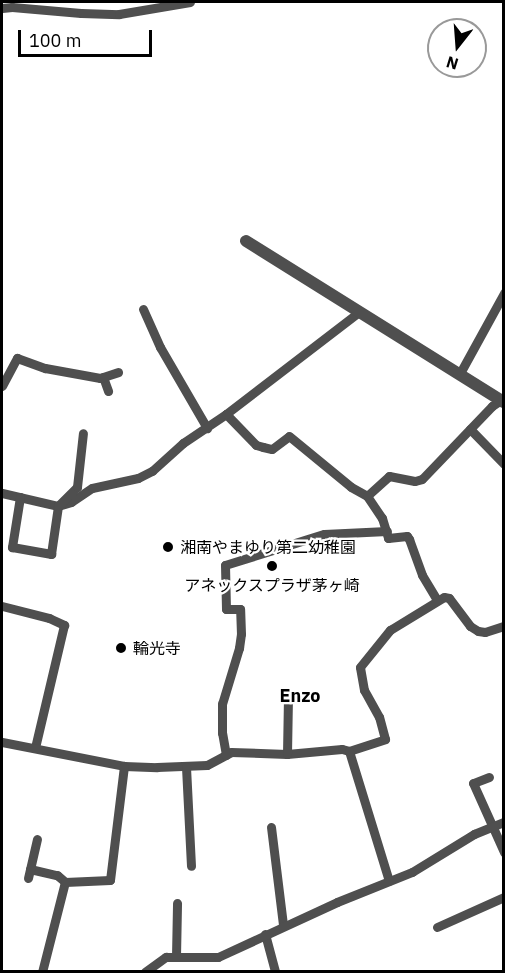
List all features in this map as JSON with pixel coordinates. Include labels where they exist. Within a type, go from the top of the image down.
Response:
[{"type":"street","points":[[2,8],[99,14],[141,11],[190,2]]},
{"type":"street","points":[[246,241],[502,400],[470,429],[422,479],[416,481],[389,476],[367,496]]},
{"type":"street","points":[[459,375],[504,293]]},
{"type":"street","points":[[143,309],[160,347],[207,428]]},
{"type":"street","points":[[2,493],[58,506],[71,502],[92,488],[138,478],[359,312]]},
{"type":"street","points":[[2,386],[18,358],[45,368],[103,377],[118,372]]},
{"type":"street","points":[[103,377],[108,391]]},
{"type":"street","points":[[226,414],[256,445],[272,449],[289,436],[351,487],[367,496],[378,509],[388,538],[406,536],[409,539],[422,575],[437,600]]},
{"type":"street","points":[[470,429],[504,464]]},
{"type":"street","points":[[20,497],[12,547],[51,554],[58,506],[77,487],[83,433]]},
{"type":"street","points":[[226,755],[222,733],[222,704],[240,648],[241,634],[240,609],[226,609],[225,565],[324,534],[387,531]]},
{"type":"street","points":[[2,742],[124,766],[207,765],[231,752],[287,754],[342,749],[350,751],[385,739],[379,717],[364,690],[360,667],[390,630],[444,597],[449,598],[464,620],[478,631],[485,632],[504,626]]},
{"type":"street","points":[[2,606],[49,618],[64,625],[35,748]]},
{"type":"street","points":[[287,754],[288,696]]},
{"type":"street","points":[[350,751],[389,881]]},
{"type":"street","points":[[37,839],[29,873],[57,875],[65,882],[110,880],[124,766]]},
{"type":"street","points":[[186,767],[191,866]]},
{"type":"street","points":[[489,777],[473,783],[504,852]]},
{"type":"street","points":[[145,972],[166,957],[218,957],[283,925],[412,872],[474,834],[504,822]]},
{"type":"street","points":[[271,827],[283,925]]},
{"type":"street","points":[[42,972],[65,882]]},
{"type":"street","points":[[437,927],[504,897]]},
{"type":"street","points":[[176,957],[177,903]]},
{"type":"street","points":[[265,934],[275,972]]},
{"type":"place","name":"湘南やまゆり第二幼稚園","points":[[168,547]]},
{"type":"place","name":"アネックスプラザ茅ヶ崎","points":[[272,566]]},
{"type":"place","name":"輪光寺","points":[[121,648]]},
{"type":"district","name":"Enzo","points":[[300,696]]}]
